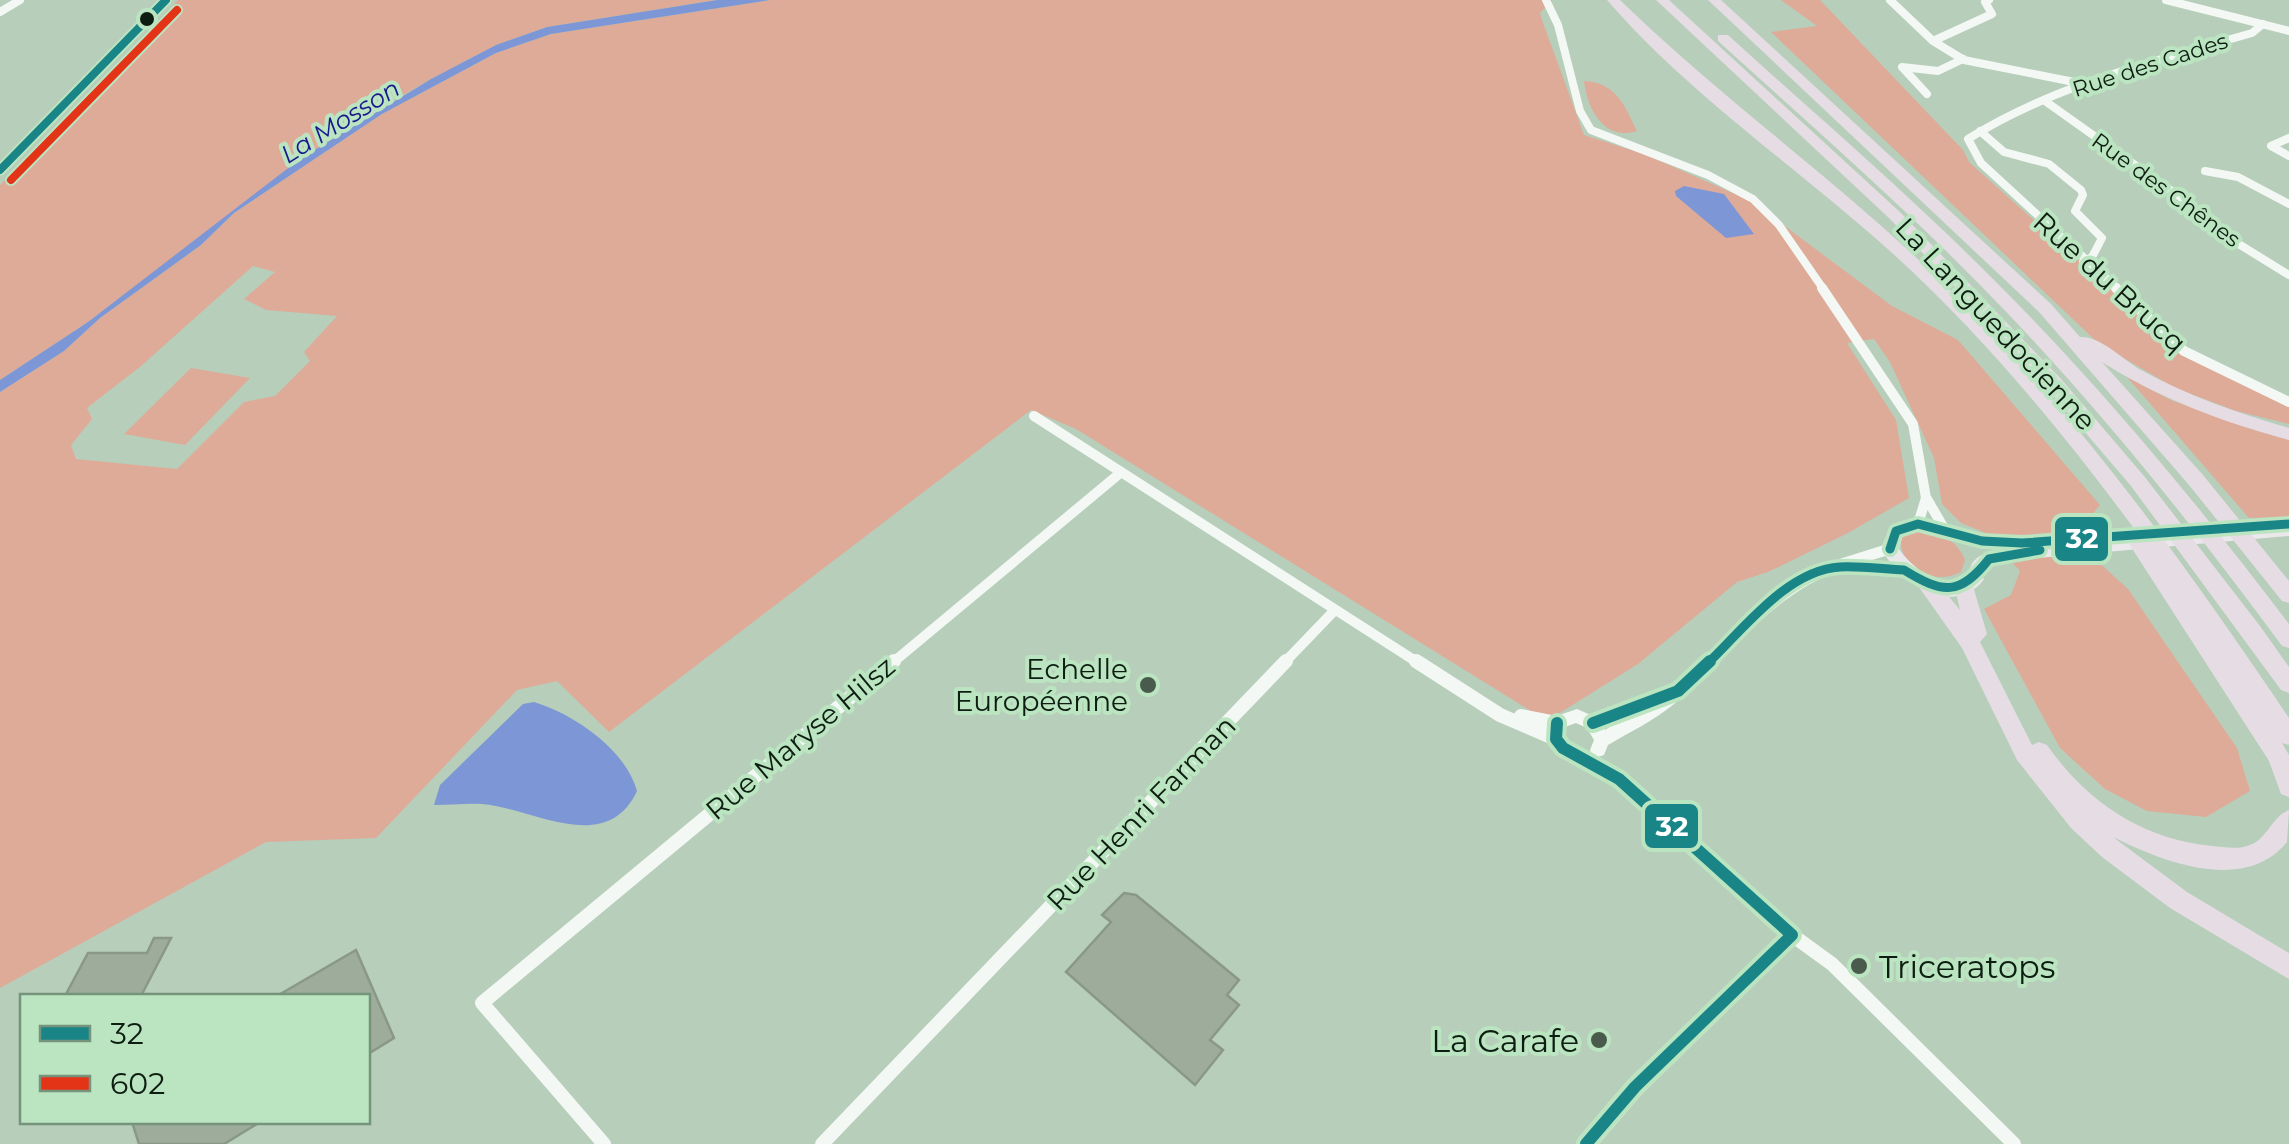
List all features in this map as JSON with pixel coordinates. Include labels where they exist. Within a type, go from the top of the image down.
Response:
[{"type":"highway","points":[[1613,0],[1693,77],[1917,268],[1982,333],[2069,434],[2176,572],[2289,736]]},
{"type":"highway","name":"La Languedocienne","points":[[1662,0],[1890,211],[2003,325],[2088,420],[2166,517],[2289,684]]},
{"type":"highway","name":"La Languedocienne","points":[[1681,0],[1913,210],[2017,313],[2142,453],[2289,640]]},
{"type":"highway","points":[[1714,0],[2044,308],[2107,358],[2150,384],[2209,410],[2289,434]]},
{"type":"highway","points":[[2044,308],[2186,468],[2289,596]]},
{"type":"highway","points":[[2069,434],[2279,756],[2289,787]]},
{"type":"highway","points":[[1971,577],[1979,638],[2034,743],[2072,791],[2102,816],[2166,851],[2227,858],[2255,856],[2277,839],[2289,820]]},
{"type":"highway","points":[[1926,583],[1957,618],[2017,740],[2074,818],[2154,884],[2289,967]]},
{"type":"main road","points":[[141,23],[146,3],[163,0]]},
{"type":"main road","points":[[0,170],[163,0]]},
{"type":"main road","points":[[2092,542],[1982,541],[1918,524],[1896,531],[1890,549],[1904,570],[1942,587],[1971,577],[1989,559],[2014,553],[2092,542],[2286,527]]},
{"type":"main road","points":[[1949,532],[1972,550],[1971,577]]},
{"type":"street","points":[[0,12],[20,0]]},
{"type":"street","points":[[1546,0],[1558,25],[1580,111],[1591,130],[1708,175],[1753,200],[1779,225],[1913,424],[1926,498],[1924,515],[1918,524]]},
{"type":"street","points":[[1890,0],[1946,53],[2054,74],[2084,84]]},
{"type":"street","points":[[2166,0],[2289,31]]},
{"type":"street","points":[[1933,42],[1992,14],[1984,1]]},
{"type":"street","name":"Rue des Cades","points":[[1980,131],[2084,84],[2252,33],[2264,24]]},
{"type":"street","points":[[1927,94],[1902,67],[1938,71],[1963,59]]},
{"type":"street","name":"Rue des Chênes","points":[[2045,102],[2190,204],[2236,243],[2289,275]]},
{"type":"street","points":[[1980,131],[2004,152],[2049,164],[2081,190],[2083,195],[2075,211],[2102,238],[2092,258],[2083,262]]},
{"type":"street","name":"Rue du Brucq","points":[[1980,131],[1968,139],[1976,156],[2083,262],[2184,351],[2289,402]]},
{"type":"street","points":[[2289,138],[2266,148],[2289,156]]},
{"type":"street","points":[[2205,172],[2238,177],[2289,204]]},
{"type":"street","points":[[1034,416],[1096,454],[1119,474],[1488,706],[1557,731],[1578,755],[1620,779],[1792,935],[1832,964],[2014,1144]]},
{"type":"street","name":"Rue Maryse Hilsz","points":[[604,1144],[482,1003],[1119,474]]},
{"type":"street","points":[[1926,498],[1949,532]]},
{"type":"street","points":[[1578,755],[1600,745],[1678,691],[1784,591],[1819,571],[1890,549]]},
{"type":"street","points":[[1839,567],[1904,570]]},
{"type":"street","name":"Rue Henri Farman","points":[[822,1144],[1334,611]]},
{"type":"street","points":[[1557,731],[1577,716],[1593,723],[1678,691]]},
{"type":"street","points":[[1593,723],[1600,745],[1620,779]]},
{"type":"street","points":[[1586,1144],[1636,1087],[1792,935]]},
{"type":"shaded area","points":[[178,0],[717,0],[547,27],[496,45],[431,79],[339,132],[88,322],[0,380],[0,185]]},
{"type":"shaded area","points":[[770,0],[1552,0],[1540,13],[1584,135],[1644,154],[1751,201],[1892,306],[1958,340],[2100,505],[2089,518],[2054,515],[2062,529],[2128,589],[2237,748],[2250,791],[2206,817],[2147,811],[2105,789],[2060,748],[1984,609],[2011,595],[2020,571],[1986,533],[1961,523],[1942,504],[1934,458],[1890,362],[1874,339],[1847,343],[1896,420],[1909,498],[1846,534],[1768,572],[1737,582],[1638,664],[1547,721],[1076,429],[1031,410],[609,732],[557,681],[517,690],[376,838],[266,842],[0,988],[0,392],[64,351],[100,318],[201,245],[234,213],[382,114],[496,53],[551,34]],"holes":[[[253,266],[275,272],[244,299],[266,310],[337,316],[304,352],[310,361],[275,396],[244,402],[177,469],[76,459],[71,445],[92,419],[87,408],[141,366]]]},
{"type":"shaded area","points":[[1781,0],[1820,0],[1963,150],[1969,162],[2187,357],[2289,407],[2289,424],[2236,411],[2175,388],[2098,343],[1771,32],[1817,26]]},
{"type":"shaded area","points":[[1584,81],[1611,91],[1637,131],[1615,132],[1599,120]]},
{"type":"shaded area","points":[[191,368],[250,378],[185,445],[124,434]]},
{"type":"shaded area","points":[[2127,377],[2173,401],[2289,437],[2289,517],[2249,518]]},
{"type":"shaded area","points":[[1919,530],[1941,536],[1957,547],[1965,560],[1961,572],[1937,577],[1904,557],[1900,541],[1904,535]]},
{"type":"water","points":[[717,0],[770,0],[551,34],[496,53],[382,114],[234,213],[201,245],[100,318],[64,351],[0,392],[0,380],[88,322],[300,159],[431,79],[496,45],[547,27]]},
{"type":"water","points":[[1684,186],[1724,194],[1754,234],[1726,238],[1676,196],[1675,191]]},
{"type":"water","points":[[534,702],[581,725],[622,761],[637,791],[624,811],[607,821],[588,825],[567,824],[482,804],[434,805],[440,785],[523,704]]},
{"type":"building","points":[[1124,893],[1136,895],[1239,980],[1227,995],[1239,1005],[1210,1040],[1223,1050],[1195,1085],[1066,972],[1111,922],[1102,915]]},
{"type":"building","points":[[154,938],[171,938],[142,994],[66,994],[88,953],[147,953]]},
{"type":"building","points":[[356,950],[394,1038],[370,1053],[370,994],[280,994]]},
{"type":"building","points":[[133,1124],[257,1124],[224,1144],[139,1144]]},
{"type":"transit line","name":"32","points":[[0,170],[166,0]]},
{"type":"transit line","name":"602","points":[[11,180],[177,10]]},
{"type":"transit line","name":"32","points":[[1890,549],[1896,531],[1918,524],[1982,541],[2022,543],[2289,524]]},
{"type":"transit line","name":"32","points":[[1904,570],[1934,586],[1959,587],[1973,579],[1989,559],[2040,550]]},
{"type":"transit line","name":"32","points":[[1593,723],[1678,691],[1784,591],[1819,571],[1839,567],[1904,570]]},
{"type":"transit line","name":"32","points":[[1557,723],[1556,739],[1563,748],[1619,779],[1792,935]]},
{"type":"transit line","name":"32","points":[[1586,1144],[1635,1087],[1792,935]]},
{"type":"place","name":"Echelle Européenne","points":[[1148,685]]},
{"type":"place","name":"Triceratops","points":[[1859,966]]},
{"type":"place","name":"La Carafe","points":[[1599,1040]]},
{"type":"water label","name":"La Mosson","points":[[340,121]]}]
